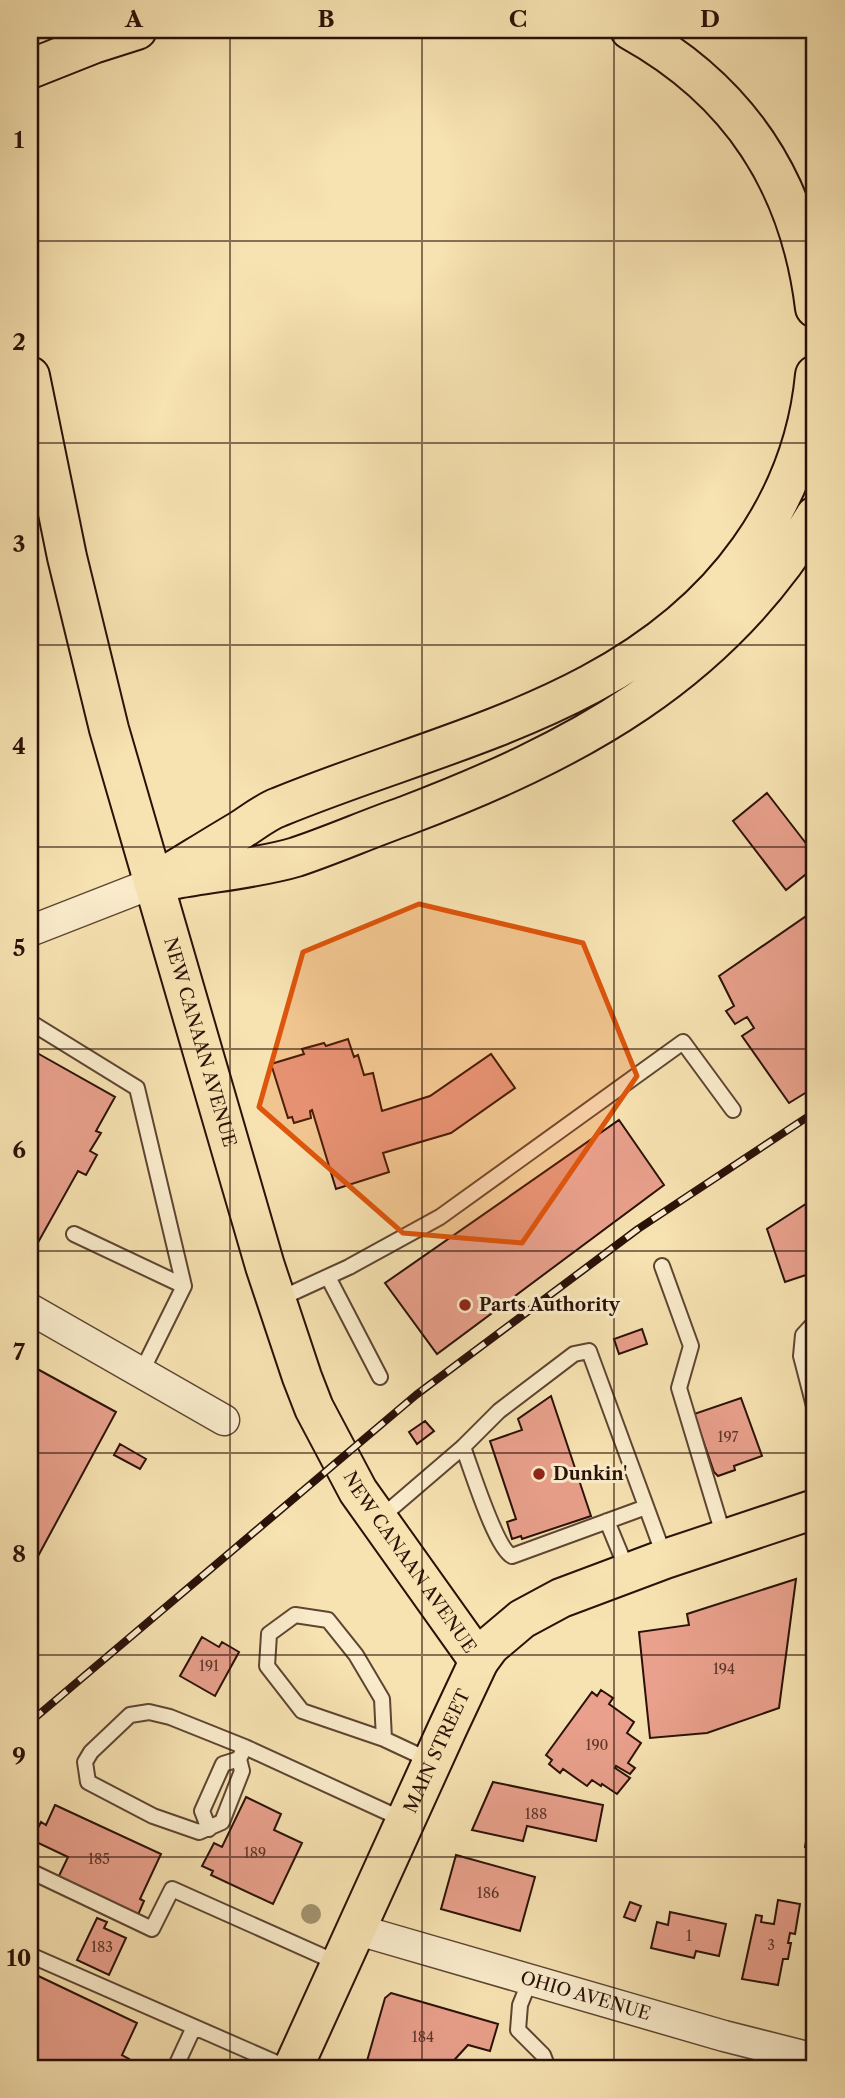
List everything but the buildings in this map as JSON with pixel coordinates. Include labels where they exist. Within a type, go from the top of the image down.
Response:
[{"type":"main road","points":[[44,63],[137,30]]},
{"type":"main road","points":[[630,30],[656,44],[692,71],[727,105],[757,142],[781,184],[801,232],[815,308]]},
{"type":"main road","points":[[153,883],[276,808],[531,713],[610,674],[666,636],[715,592],[737,568],[766,526],[802,446],[813,398],[815,375]]},
{"type":"main road","name":"NEW CANAAN AVENUE","points":[[30,376],[85,639],[153,883],[276,1301],[314,1408],[349,1475],[377,1520],[479,1661]]},
{"type":"main road","points":[[153,883],[294,858],[497,780],[575,741],[681,672],[715,640],[782,565],[815,516]]},
{"type":"main road","name":"MAIN STREET","points":[[293,2068],[479,1661],[490,1646],[522,1619],[561,1598],[812,1507]]},
{"type":"street","points":[[30,931],[153,883]]},
{"type":"street","points":[[30,1309],[224,1420]]},
{"type":"street","name":"OHIO AVENUE","points":[[355,1929],[724,2036],[815,2059]]},
{"type":"lane","points":[[30,1022],[137,1088],[184,1286],[141,1373]]},
{"type":"lane","points":[[276,1301],[440,1217],[683,1042],[733,1111]]},
{"type":"lane","points":[[74,1234],[184,1286]]},
{"type":"lane","points":[[662,1266],[691,1346],[679,1388],[725,1539]]},
{"type":"lane","points":[[328,1276],[380,1377]]},
{"type":"lane","points":[[815,1322],[803,1335],[801,1356],[813,1390],[815,1410]]},
{"type":"lane","points":[[377,1520],[463,1447],[499,1411],[574,1354],[589,1351],[665,1559]]},
{"type":"lane","points":[[463,1447],[497,1537],[505,1553],[512,1556],[646,1507]]},
{"type":"lane","points":[[607,1521],[628,1572]]},
{"type":"lane","points":[[384,1739],[382,1699],[356,1656],[328,1620],[295,1615],[270,1634],[267,1666],[302,1711],[384,1739],[432,1762]]},
{"type":"lane","points":[[242,1753],[242,1771],[222,1822],[199,1832],[153,1816],[88,1782],[85,1762],[91,1752],[130,1715],[149,1712],[170,1717],[242,1753],[405,1821]]},
{"type":"lane","points":[[209,1829],[202,1811],[223,1763],[242,1753]]},
{"type":"lane","points":[[30,1871],[152,1929],[172,1889],[341,1964]]},
{"type":"lane","points":[[30,1955],[288,2068]]},
{"type":"lane","points":[[530,1980],[520,2005],[518,2030],[543,2055],[548,2068]]},
{"type":"lane","points":[[175,2068],[194,2027]]},
{"type":"highlighted area","points":[[419,904],[583,943],[637,1076],[522,1243],[403,1233],[259,1107],[303,952]]},
{"type":"railway","points":[[30,1722],[416,1395],[638,1229],[815,1112]]},
{"type":"place","name":"Parts Authority","points":[[465,1305]]},
{"type":"place","name":"Dunkin'","points":[[539,1474]]}]
